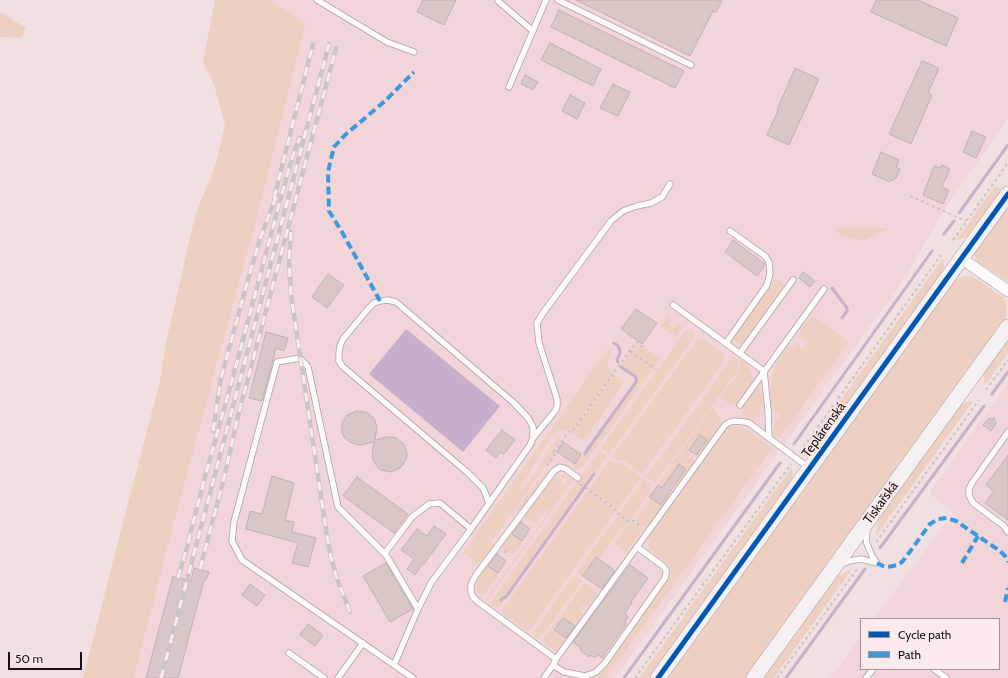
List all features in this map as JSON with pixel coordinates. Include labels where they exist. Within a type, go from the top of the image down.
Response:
[{"type":"street","name":"Teplárenská","points":[[658,678],[1007,195]]},
{"type":"street","points":[[961,258],[1008,291]]},
{"type":"street","name":"Tiskařská","points":[[754,678],[1008,327]]},
{"type":"lane","points":[[317,0],[388,42],[414,52]]},
{"type":"lane","points":[[498,0],[533,31]]},
{"type":"lane","points":[[509,86],[546,0]]},
{"type":"lane","points":[[558,0],[691,65]]},
{"type":"lane","points":[[394,664],[431,583],[489,504],[530,445],[533,438],[555,411],[557,399],[539,343],[537,323],[611,221],[623,211],[636,206],[652,203],[662,197],[670,184]]},
{"type":"lane","points":[[726,343],[767,285],[770,273],[769,262],[764,256],[730,231]]},
{"type":"lane","points":[[740,353],[793,280]]},
{"type":"lane","points":[[740,405],[824,289]]},
{"type":"lane","points":[[489,504],[483,488],[468,472],[342,366],[339,361],[339,353],[343,339],[368,308],[374,303],[388,300],[396,302],[514,403],[528,418],[533,427],[533,438]]},
{"type":"lane","points":[[673,304],[764,371],[769,438]]},
{"type":"lane","points":[[413,678],[242,560],[232,541],[234,522],[277,362],[300,358],[308,366],[338,507],[385,554],[418,609]]},
{"type":"lane","points":[[544,678],[556,659],[726,425],[735,421],[745,422],[752,425],[809,468]]},
{"type":"lane","points":[[1008,432],[972,483],[969,490],[973,503],[1004,526],[1008,532]]},
{"type":"lane","points":[[556,659],[477,601],[471,592],[471,585],[472,580],[557,468],[560,467],[566,469],[577,479]]},
{"type":"lane","points":[[385,554],[412,517],[429,504],[440,503],[471,529]]},
{"type":"lane","points":[[829,574],[842,564],[849,561],[861,559],[877,563],[869,549],[866,536],[867,528],[874,512]]},
{"type":"lane","points":[[553,665],[564,672],[585,676],[596,672],[605,663],[665,578],[666,570],[663,566],[637,547]]},
{"type":"lane","points":[[338,678],[363,643]]},
{"type":"lane","points":[[289,653],[324,678]]},
{"type":"lane","points":[[866,678],[872,670]]},
{"type":"lane","points":[[935,670],[946,678]]},
{"type":"path","points":[[952,240],[1008,163]]},
{"type":"path","points":[[910,196],[966,221]]},
{"type":"path","points":[[800,452],[941,256]]},
{"type":"path","points":[[547,466],[556,453],[554,452],[571,430],[574,429],[636,342],[643,346]]},
{"type":"path","points":[[630,351],[655,369]]},
{"type":"path","points":[[986,390],[1008,360]]},
{"type":"path","points":[[876,542],[979,400]]},
{"type":"path","points":[[635,678],[791,464]]},
{"type":"path","points":[[577,479],[617,512],[648,532]]},
{"type":"path","points":[[497,546],[509,555]]},
{"type":"path","points":[[778,678],[858,568]]},
{"type":"shaded area","points":[[215,0],[268,0],[306,22],[259,210],[172,530],[134,678],[83,678],[160,382],[165,348],[195,216],[216,163],[225,124],[214,85],[203,62]]},
{"type":"shaded area","points":[[268,0],[1008,0],[1008,119],[947,205],[902,282],[615,678],[134,678],[172,530],[259,210],[306,22]]},
{"type":"shaded area","points":[[0,12],[26,28],[21,38],[0,37]]},
{"type":"shaded area","points":[[995,186],[1003,191],[969,236],[956,240]]},
{"type":"shaded area","points":[[1008,204],[1008,282],[978,262],[974,254],[975,249]]},
{"type":"shaded area","points":[[837,226],[853,229],[889,229],[864,240],[851,238],[835,232]]},
{"type":"shaded area","points":[[943,258],[944,266],[942,273],[817,447],[803,452]]},
{"type":"shaded area","points":[[967,276],[978,280],[1004,299],[1007,306],[1005,322],[747,678],[665,678],[954,280]]},
{"type":"shaded area","points":[[775,278],[785,285],[741,345],[734,340],[734,336]]},
{"type":"shaded area","points":[[668,316],[672,319],[668,324],[674,328],[678,324],[683,327],[676,337],[661,326]]},
{"type":"shaded area","points":[[812,318],[818,319],[849,342],[779,438],[773,433],[774,425],[781,416],[771,410],[770,394],[773,372],[789,345],[794,348],[797,344],[803,349],[807,343],[797,335],[808,320]]},
{"type":"shaded area","points":[[406,329],[500,406],[463,452],[369,374]]},
{"type":"shaded area","points":[[688,330],[693,332],[694,338],[609,454],[601,448],[685,332]]},
{"type":"shaded area","points":[[700,338],[723,353],[725,360],[642,474],[623,460],[617,460],[612,457],[697,340]]},
{"type":"shaded area","points":[[1008,338],[1008,353],[985,385],[985,370]]},
{"type":"shaded area","points":[[637,344],[660,359],[583,466],[575,469],[573,467],[581,454],[583,455],[637,381],[636,377],[621,366]]},
{"type":"shaded area","points":[[608,349],[612,352],[608,358],[608,367],[613,373],[573,428],[559,431],[551,437],[520,488],[521,491],[536,472],[545,455],[556,440],[559,439],[561,441],[553,452],[553,456],[491,542],[495,546],[478,564],[463,553]]},
{"type":"shaded area","points":[[733,357],[739,359],[737,372],[655,483],[646,477]]},
{"type":"shaded area","points":[[742,359],[752,374],[753,381],[737,405],[733,403],[731,405],[721,397],[739,373],[740,362]]},
{"type":"shaded area","points":[[614,375],[623,382],[585,439],[581,439],[570,432],[571,430],[575,430]]},
{"type":"shaded area","points":[[1008,383],[1008,678],[830,678],[860,638],[860,670],[1000,670],[1000,618],[875,618],[953,513],[929,493]]},
{"type":"shaded area","points":[[757,385],[762,392],[764,405],[753,421],[742,413],[744,410],[740,408]]},
{"type":"shaded area","points":[[974,400],[875,537],[878,523],[885,508],[960,406]]},
{"type":"shaded area","points":[[712,408],[716,411],[719,417],[720,425],[718,430],[700,456],[698,456],[696,455],[707,441],[700,436],[689,456],[693,459],[693,465],[679,484],[675,484],[679,464],[669,479],[671,480],[673,491],[672,495],[647,529],[634,520],[650,498],[661,505],[669,494],[666,491],[667,490],[658,483]]},
{"type":"shaded area","points":[[736,426],[749,431],[772,448],[606,678],[596,678],[604,671],[671,576],[669,565],[650,550],[648,542],[649,536],[720,436],[731,427]]},
{"type":"shaded area","points":[[599,451],[607,457],[586,487],[578,481]]},
{"type":"shaded area","points":[[611,459],[615,463],[622,463],[641,477],[617,509],[589,489]]},
{"type":"shaded area","points":[[792,467],[792,482],[651,678],[639,678]]},
{"type":"shaded area","points":[[547,469],[550,471],[519,512],[516,510]]},
{"type":"shaded area","points":[[564,474],[573,479],[573,481],[487,600],[486,599],[550,511],[547,509],[537,522],[524,516],[549,481],[558,477],[562,480],[562,484],[564,485],[569,479],[560,476]]},
{"type":"shaded area","points":[[644,479],[652,486],[646,498],[630,521],[619,514]]},
{"type":"shaded area","points":[[577,482],[585,488],[499,608],[496,608],[491,604],[491,602]]},
{"type":"shaded area","points":[[588,491],[616,511],[530,629],[527,631],[501,612]]},
{"type":"shaded area","points":[[618,515],[628,522],[624,525],[599,559],[597,558],[583,578],[578,574],[578,570]]},
{"type":"shaded area","points":[[632,522],[643,529],[626,553],[614,544],[626,527]]},
{"type":"shaded area","points":[[511,533],[522,542],[514,554],[509,553],[500,547]]},
{"type":"shaded area","points":[[486,565],[498,573],[497,577],[481,598],[481,595],[477,593],[477,582]]},
{"type":"shaded area","points":[[852,569],[774,678],[762,678],[832,582],[840,575]]},
{"type":"shaded area","points":[[575,576],[582,581],[539,640],[533,635],[533,633]]},
{"type":"shaded area","points":[[584,583],[598,593],[588,607],[583,605],[579,610],[583,614],[575,626],[563,618],[554,630],[566,638],[556,652],[542,641]]},
{"type":"building","points":[[423,0],[456,0],[444,25],[417,12]]},
{"type":"building","points":[[576,0],[722,0],[716,12],[713,11],[690,56]]},
{"type":"building","points":[[876,0],[918,0],[958,18],[946,46],[871,12]]},
{"type":"building","points":[[559,10],[684,71],[675,88],[551,27]]},
{"type":"building","points":[[550,43],[601,69],[593,86],[541,60]]},
{"type":"building","points":[[922,61],[939,68],[928,93],[932,95],[911,144],[889,134]]},
{"type":"building","points":[[795,68],[819,79],[789,145],[767,135]]},
{"type":"building","points":[[525,75],[538,82],[533,90],[521,84]]},
{"type":"building","points":[[613,84],[630,92],[618,116],[600,108]]},
{"type":"building","points":[[570,95],[585,103],[577,119],[562,111]]},
{"type":"building","points":[[972,131],[986,137],[976,158],[963,152]]},
{"type":"building","points":[[881,152],[899,160],[896,167],[900,169],[896,178],[889,182],[872,174]]},
{"type":"building","points":[[942,165],[950,169],[942,187],[949,190],[943,204],[923,195],[934,166],[941,168]]},
{"type":"building","points":[[733,240],[765,264],[757,276],[725,252]]},
{"type":"building","points":[[803,272],[815,281],[810,287],[799,278]]},
{"type":"building","points":[[328,274],[344,285],[327,308],[312,297]]},
{"type":"building","points":[[636,309],[657,323],[642,344],[621,329]]},
{"type":"building","points":[[266,332],[288,338],[284,351],[276,348],[262,401],[249,398]]},
{"type":"building","points":[[356,411],[366,412],[374,418],[377,427],[375,440],[393,437],[404,444],[407,454],[406,460],[400,468],[391,472],[381,470],[373,460],[372,454],[374,442],[357,445],[348,441],[344,437],[342,433],[342,423],[347,415]]},
{"type":"building","points":[[994,418],[996,424],[991,431],[983,425],[988,419]]},
{"type":"building","points":[[502,430],[515,440],[504,454],[500,452],[496,458],[486,450]]},
{"type":"building","points":[[700,435],[707,440],[696,455],[689,450]]},
{"type":"building","points":[[563,442],[581,454],[575,464],[557,452]]},
{"type":"building","points":[[1008,455],[1008,520],[985,503],[994,491],[986,485]]},
{"type":"building","points":[[679,464],[686,469],[661,505],[649,497],[658,485],[662,488]]},
{"type":"building","points":[[272,476],[294,483],[285,520],[294,522],[292,532],[316,538],[308,567],[292,563],[298,543],[246,529],[250,511],[262,514]]},
{"type":"building","points":[[357,477],[408,514],[394,533],[343,496]]},
{"type":"building","points":[[521,522],[530,529],[522,541],[512,534]]},
{"type":"building","points":[[434,526],[446,534],[415,575],[407,569],[414,559],[401,550],[417,529],[427,536]]},
{"type":"building","points":[[497,554],[506,561],[498,573],[488,566]]},
{"type":"building","points":[[596,557],[615,571],[602,589],[583,576]]},
{"type":"building","points":[[386,563],[413,609],[390,622],[363,576]]},
{"type":"building","points":[[630,565],[648,578],[625,613],[628,617],[625,622],[627,623],[602,658],[598,655],[595,658],[590,655],[589,657],[573,642]]},
{"type":"building","points":[[194,568],[209,572],[206,580],[204,580],[178,678],[146,678],[173,576],[191,581]]},
{"type":"building","points":[[250,584],[265,595],[257,606],[242,595]]},
{"type":"building","points":[[563,618],[575,626],[566,638],[554,630]]},
{"type":"building","points":[[308,624],[323,635],[315,646],[300,635]]},
{"type":"waterway","points":[[959,213],[1008,145]]},
{"type":"waterway","points":[[944,234],[954,221]]},
{"type":"waterway","points":[[794,444],[932,251]]},
{"type":"waterway","points":[[832,288],[847,308],[847,311],[842,318]]},
{"type":"waterway","points":[[614,343],[620,350],[617,360],[618,362]]},
{"type":"waterway","points":[[585,454],[636,382],[636,377],[621,367]]},
{"type":"waterway","points":[[992,394],[1008,372]]},
{"type":"waterway","points":[[880,548],[984,406]]},
{"type":"waterway","points":[[624,678],[780,463]]},
{"type":"waterway","points":[[501,600],[506,597],[594,474]]},
{"type":"waterway","points":[[786,678],[865,569]]},
{"type":"railway","points":[[274,198],[313,44]]},
{"type":"railway","points":[[161,678],[329,44]]},
{"type":"railway","points":[[200,569],[225,474],[238,416],[336,48]]},
{"type":"railway","points":[[188,542],[287,175],[300,138]]},
{"type":"railway","points":[[213,431],[221,378],[260,239],[277,194]]},
{"type":"railway","points":[[291,232],[289,260],[291,295],[327,536],[336,576],[350,612]]},
{"type":"railway","points":[[178,578],[190,537]]},
{"type":"marked path","points":[[380,301],[329,211],[328,172],[334,147],[345,135],[385,101],[414,72]]},
{"type":"marked path","points":[[877,563],[888,567],[902,562],[930,524],[938,519],[947,518],[956,521],[1000,551],[1008,562]]},
{"type":"marked path","points":[[962,563],[978,536]]},
{"type":"marked path","points":[[1005,602],[1008,588]]},
{"type":"cycle path","points":[[658,678],[1008,194]]}]
